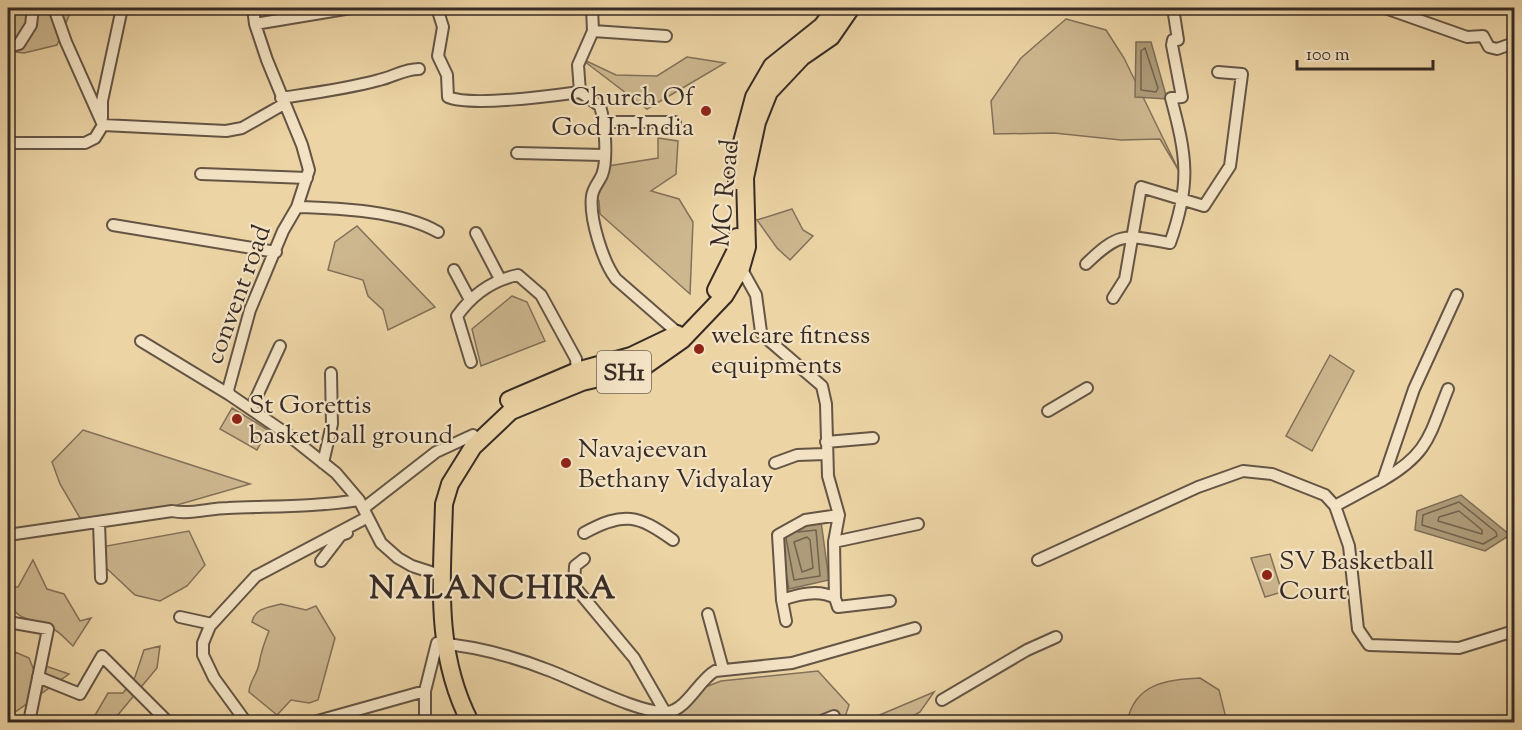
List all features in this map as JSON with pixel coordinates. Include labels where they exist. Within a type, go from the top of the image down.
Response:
[{"type":"main road","name":"MC Road","points":[[459,723],[439,659],[438,574],[433,506],[457,453],[507,401],[577,371],[631,356],[678,333],[714,295],[737,248],[738,157],[754,97],[772,66],[822,26],[836,8]]},
{"type":"main road","name":"MC Road","points":[[438,574],[444,504],[450,484],[480,439],[511,411],[582,382],[642,368],[690,332],[725,295],[741,267],[747,247],[746,178],[757,122],[769,92],[802,57],[831,38],[851,8]]},
{"type":"main road","name":"MC Road","points":[[440,644],[470,723]]},
{"type":"street","points":[[8,47],[20,44],[31,25],[33,8]]},
{"type":"street","points":[[54,8],[66,42],[103,125]]},
{"type":"street","points":[[8,143],[85,142],[95,138],[103,125],[102,101],[122,8]]},
{"type":"street","name":"convent road","points":[[253,8],[255,24],[282,101],[307,159],[307,178],[297,207],[283,231],[250,310],[228,385],[230,395],[336,473],[364,512],[381,543],[398,558],[412,566],[438,574]]},
{"type":"street","points":[[255,24],[351,8]]},
{"type":"street","points":[[438,8],[443,27],[438,56],[447,75],[448,97],[461,102],[535,98],[580,92],[600,106],[604,122],[603,174],[591,198],[596,228],[608,269],[616,279],[678,333]]},
{"type":"street","points":[[580,92],[578,65],[593,32],[592,8]]},
{"type":"street","points":[[1086,264],[1116,238],[1170,243],[1182,202],[1186,172],[1171,98],[1182,97],[1172,45],[1173,40],[1178,40],[1173,8]]},
{"type":"street","points":[[1385,8],[1403,11],[1467,37],[1483,36],[1489,47],[1497,49],[1515,43]]},
{"type":"street","points":[[593,32],[666,36]]},
{"type":"street","points":[[103,125],[226,131],[242,128],[282,101],[381,80],[404,71],[419,69]]},
{"type":"street","points":[[1113,298],[1125,279],[1141,187],[1182,202],[1204,206],[1230,166],[1242,74],[1218,72]]},
{"type":"street","points":[[604,122],[675,122]]},
{"type":"street","points":[[517,153],[603,155]]},
{"type":"street","points":[[201,174],[307,178]]},
{"type":"street","points":[[297,207],[376,214],[423,223],[438,231]]},
{"type":"street","points":[[113,225],[276,252]]},
{"type":"street","points":[[476,233],[500,279]]},
{"type":"street","points":[[741,267],[756,295],[761,332],[822,386],[826,404],[825,454],[839,515],[834,542],[835,598],[838,607],[890,601]]},
{"type":"street","points":[[454,270],[470,300]]},
{"type":"street","points":[[471,362],[457,316],[470,300],[500,279],[518,275],[541,295],[576,359],[577,371]]},
{"type":"street","points":[[1383,480],[1414,389],[1457,295]]},
{"type":"street","points":[[141,341],[230,395]]},
{"type":"street","points":[[251,409],[280,346]]},
{"type":"street","points":[[323,463],[332,424],[331,373]]},
{"type":"street","points":[[1048,411],[1087,388]]},
{"type":"street","points":[[1335,506],[1407,466],[1425,447],[1448,389]]},
{"type":"street","points":[[321,561],[341,535],[364,512],[436,452],[472,435]]},
{"type":"street","points":[[826,442],[873,438]]},
{"type":"street","points":[[775,464],[796,455],[825,454]]},
{"type":"street","points":[[1038,560],[1198,486],[1242,471],[1272,474],[1324,495],[1335,506],[1349,546],[1358,629],[1369,645],[1459,648],[1515,631]]},
{"type":"street","points":[[8,535],[172,511],[184,513],[226,508],[324,506],[364,512]]},
{"type":"street","points":[[267,723],[246,722],[214,678],[202,655],[203,643],[211,625],[256,576],[364,512]]},
{"type":"street","points":[[786,621],[782,600],[778,535],[805,520],[839,515]]},
{"type":"street","points":[[585,533],[611,520],[627,517],[641,519],[673,540]]},
{"type":"street","points":[[99,523],[101,578]]},
{"type":"street","points":[[834,542],[918,524]]},
{"type":"street","points":[[584,559],[575,566],[573,586],[633,658],[665,712]]},
{"type":"street","points":[[782,600],[797,595],[826,593],[835,598]]},
{"type":"street","points":[[708,614],[723,669]]},
{"type":"street","points":[[180,617],[211,625]]},
{"type":"street","points":[[8,622],[48,629],[29,723]]},
{"type":"street","points":[[425,723],[425,692],[440,644],[489,651],[546,669],[627,702],[665,712],[676,709],[706,677],[723,669],[792,663],[915,628]]},
{"type":"street","points":[[942,700],[1027,650],[1056,637]]},
{"type":"street","points":[[38,677],[80,694],[102,656],[168,723]]},
{"type":"street","points":[[314,723],[425,692]]},
{"type":"street","points":[[819,723],[834,716]]},
{"type":"shaded area","points":[[8,8],[72,8],[57,45],[24,53],[8,51]]},
{"type":"shaded area","points":[[1066,19],[1106,30],[1124,58],[1179,171],[1160,139],[1121,140],[1054,133],[994,134],[991,101],[1021,58]]},
{"type":"shaded area","points":[[687,57],[725,63],[647,109],[580,58],[616,75],[657,76]]},
{"type":"shaded area","points":[[658,138],[678,141],[676,174],[651,191],[679,199],[693,222],[690,294],[600,214],[599,201],[590,191],[602,167],[658,158]]},
{"type":"shaded area","points":[[792,209],[803,230],[813,236],[790,260],[777,248],[757,220]]},
{"type":"shaded area","points":[[357,226],[435,307],[388,330],[383,310],[368,296],[363,280],[328,270],[335,242]]},
{"type":"shaded area","points":[[512,296],[527,302],[545,341],[481,366],[472,329]]},
{"type":"shaded area","points":[[1330,355],[1354,371],[1312,451],[1286,436]]},
{"type":"shaded area","name":"St Gorettis basket ball ground","points":[[232,408],[268,430],[257,450],[220,429]]},
{"type":"shaded area","points":[[83,430],[250,484],[111,524],[80,518],[60,484],[52,462]]},
{"type":"shaded area","points":[[189,531],[205,565],[187,586],[160,601],[135,595],[103,565],[101,547]]},
{"type":"shaded area","name":"SV Basketball Court","points":[[1270,554],[1282,592],[1265,597],[1251,558]]},
{"type":"shaded area","points":[[33,560],[47,589],[64,594],[80,621],[91,618],[73,646],[60,633],[23,618],[12,608],[8,587],[18,587]]},
{"type":"shaded area","points":[[281,604],[306,610],[316,606],[335,638],[318,700],[309,703],[291,700],[277,715],[249,692],[269,631],[252,622],[256,614],[263,609]]},
{"type":"shaded area","points":[[160,646],[157,668],[112,722],[91,722],[108,693],[123,693],[135,677],[144,650]]},
{"type":"shaded area","points":[[15,652],[29,658],[35,673],[43,665],[69,674],[8,717],[8,667]]},
{"type":"shaded area","points":[[818,671],[849,705],[845,717],[857,722],[663,722],[695,691],[721,681]]},
{"type":"shaded area","points":[[1200,678],[1219,690],[1227,722],[1127,722],[1131,709],[1145,691],[1175,680]]},
{"type":"shaded area","points":[[934,692],[920,712],[911,717],[909,722],[863,722]]},
{"type":"water","points":[[1136,42],[1151,42],[1167,99],[1135,97]]},
{"type":"water","points":[[1461,495],[1510,535],[1485,551],[1415,530],[1417,511]]},
{"type":"water","points":[[821,521],[829,580],[789,589],[778,530]]},
{"type":"place","name":"Church Of God In India","points":[[706,111]]},
{"type":"place","name":"welcare fitness equipments","points":[[699,349]]},
{"type":"place","name":"St Gorettis basket ball ground","points":[[237,419]]},
{"type":"place","name":"Navajeevan Bethany Vidyalay","points":[[566,463]]},
{"type":"place","name":"SV Basketball Court","points":[[1267,575]]},
{"type":"district","name":"NALANCHIRA","points":[[493,587]]}]
